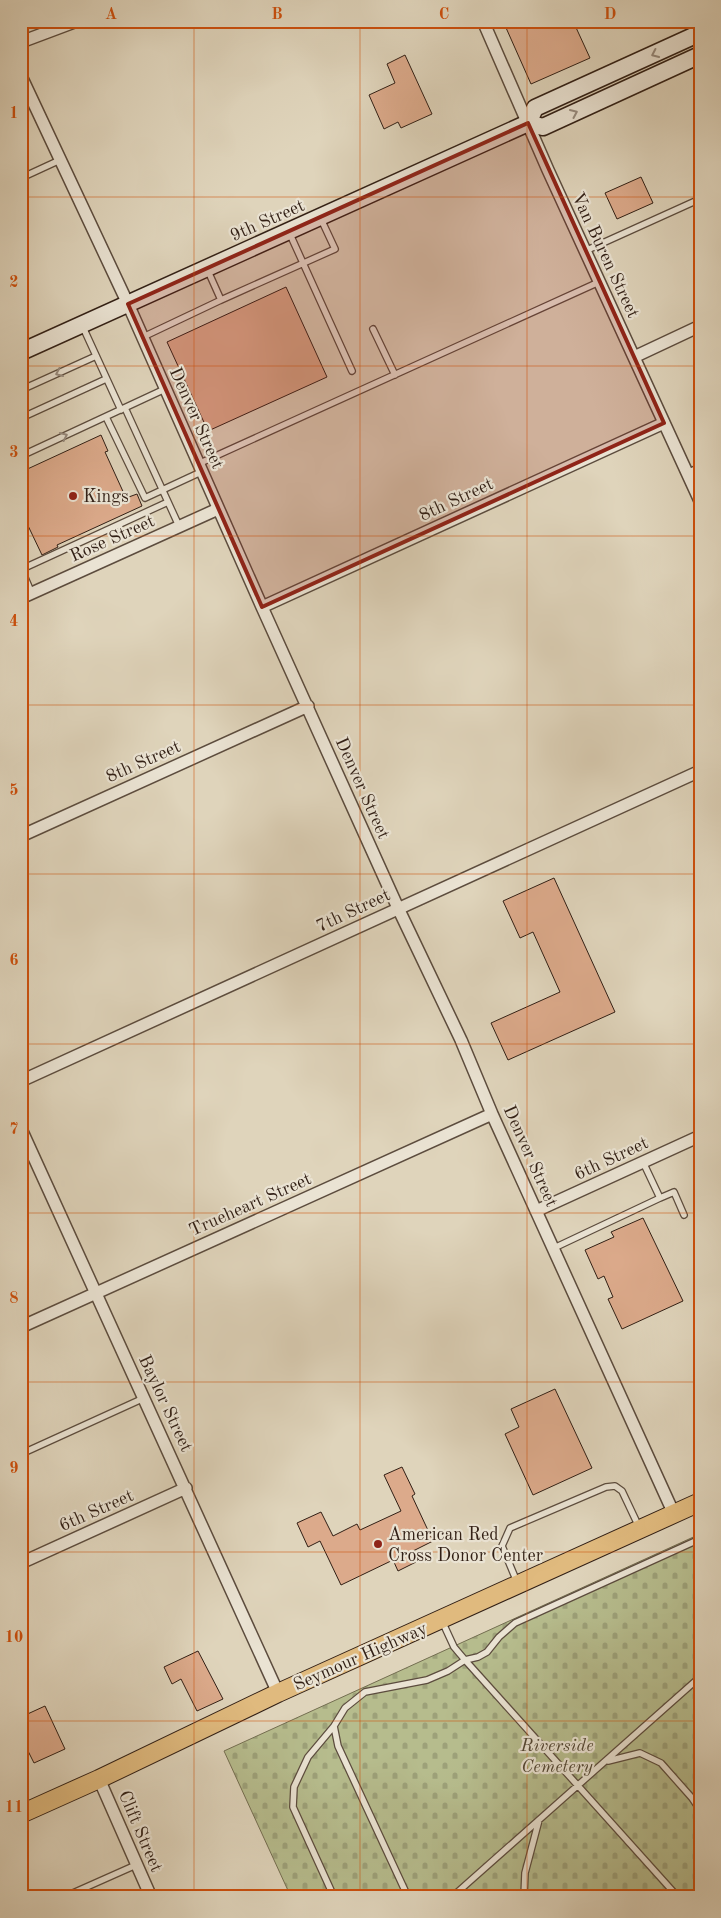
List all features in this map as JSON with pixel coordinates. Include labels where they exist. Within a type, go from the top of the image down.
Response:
[{"type":"main road","name":"Seymour Highway","points":[[21,1814],[99,1779],[278,1693],[700,1502]]},
{"type":"street","points":[[21,42],[77,21]]},
{"type":"street","name":"Van Buren Street","points":[[483,21],[599,282],[700,501]]},
{"type":"street","name":"9th Street","points":[[528,123],[535,108],[700,33]]},
{"type":"street","name":"9th Street","points":[[21,352],[528,123],[543,126],[700,55]]},
{"type":"street","name":"Denver Street","points":[[21,76],[143,337],[262,607],[398,908],[461,1040],[492,1114],[674,1514]]},
{"type":"street","points":[[634,357],[700,326]]},
{"type":"street","name":"8th Street","points":[[262,607],[664,423]]},
{"type":"street","name":"Rose Street","points":[[26,596],[218,509]]},
{"type":"street","name":"8th Street","points":[[21,836],[308,706]]},
{"type":"street","name":"7th Street","points":[[21,1081],[700,771]]},
{"type":"street","name":"Trueheart Street","points":[[21,1327],[492,1114]]},
{"type":"street","name":"Baylor Street","points":[[21,1129],[278,1693]]},
{"type":"street","name":"6th Street","points":[[536,1211],[700,1136]]},
{"type":"street","name":"6th Street","points":[[21,1563],[186,1488]]},
{"type":"street","name":"Clift Street","points":[[99,1779],[150,1897]]},
{"type":"lane","points":[[21,178],[60,160]]},
{"type":"lane","points":[[585,251],[700,199]]},
{"type":"lane","points":[[143,337],[335,249],[320,217]]},
{"type":"lane","points":[[288,232],[352,371]]},
{"type":"lane","points":[[207,269],[221,300]]},
{"type":"lane","points":[[106,416],[144,498],[163,490],[200,468],[395,375],[599,282]]},
{"type":"lane","points":[[82,325],[106,379],[123,409],[180,526]]},
{"type":"lane","points":[[373,328],[395,375]]},
{"type":"lane","points":[[21,390],[96,356]]},
{"type":"lane","points":[[21,418],[106,379]]},
{"type":"lane","points":[[21,456],[166,389]]},
{"type":"lane","points":[[687,473],[700,467]]},
{"type":"lane","points":[[26,596],[22,569],[168,502]]},
{"type":"lane","points":[[644,1162],[660,1198]]},
{"type":"lane","points":[[554,1248],[674,1192],[684,1215]]},
{"type":"lane","points":[[21,1454],[144,1398]]},
{"type":"lane","points":[[518,1584],[502,1546],[510,1528],[606,1487],[615,1486],[622,1491],[640,1528]]},
{"type":"lane","points":[[334,1897],[293,1807],[294,1787],[308,1756],[334,1726],[345,1708],[365,1692],[427,1680],[448,1671],[465,1660],[478,1657],[487,1652],[499,1637],[515,1623],[700,1540]]},
{"type":"lane","points":[[441,1619],[454,1647],[465,1660],[678,1897]]},
{"type":"lane","points":[[452,1897],[700,1677]]},
{"type":"lane","points":[[334,1726],[338,1746],[408,1897]]},
{"type":"lane","points":[[604,1762],[624,1755],[640,1753],[661,1763],[692,1798],[700,1810]]},
{"type":"lane","points":[[692,1798],[700,1798]]},
{"type":"lane","points":[[524,1897],[525,1873],[539,1820]]},
{"type":"lane","points":[[64,1897],[136,1865]]},
{"type":"highlighted area","points":[[528,123],[664,423],[262,607],[128,304]]},
{"type":"green space","name":"Riverside Cemetery","points":[[700,1534],[700,1897],[291,1897],[224,1751]]},
{"type":"building","points":[[503,21],[533,21],[535,26],[546,21],[573,21],[590,58],[531,84]]},
{"type":"building","points":[[405,55],[432,114],[401,128],[398,122],[384,129],[369,95],[395,83],[387,64]]},
{"type":"building","points":[[641,177],[653,203],[617,219],[605,193]]},
{"type":"building","points":[[286,287],[327,377],[208,431],[167,342]]},
{"type":"building","name":"Kings","points":[[101,435],[108,451],[105,452],[126,498],[137,494],[142,506],[57,545],[58,547],[42,555],[21,511],[21,472]]},
{"type":"building","points":[[554,878],[615,1012],[508,1060],[491,1023],[560,992],[533,932],[520,938],[503,901]]},
{"type":"building","points":[[643,1218],[683,1301],[622,1329],[608,1299],[613,1297],[604,1276],[598,1279],[585,1250],[614,1237],[611,1232]]},
{"type":"building","points":[[555,1389],[592,1468],[533,1495],[505,1434],[519,1427],[511,1409]]},
{"type":"building","name":"American Red Cross Donor Center","points":[[402,1467],[415,1494],[412,1496],[433,1541],[411,1552],[416,1562],[398,1571],[393,1560],[341,1585],[320,1541],[308,1547],[297,1523],[321,1512],[333,1536],[357,1524],[360,1530],[401,1511],[384,1475]]},
{"type":"building","points":[[198,1651],[223,1699],[197,1711],[181,1679],[172,1684],[164,1667]]},
{"type":"building","points":[[45,1706],[65,1749],[34,1763],[24,1743],[21,1744],[21,1717]]},
{"type":"place","name":"Kings","points":[[73,496]]},
{"type":"place","name":"American Red Cross Donor Center","points":[[378,1544]]}]
